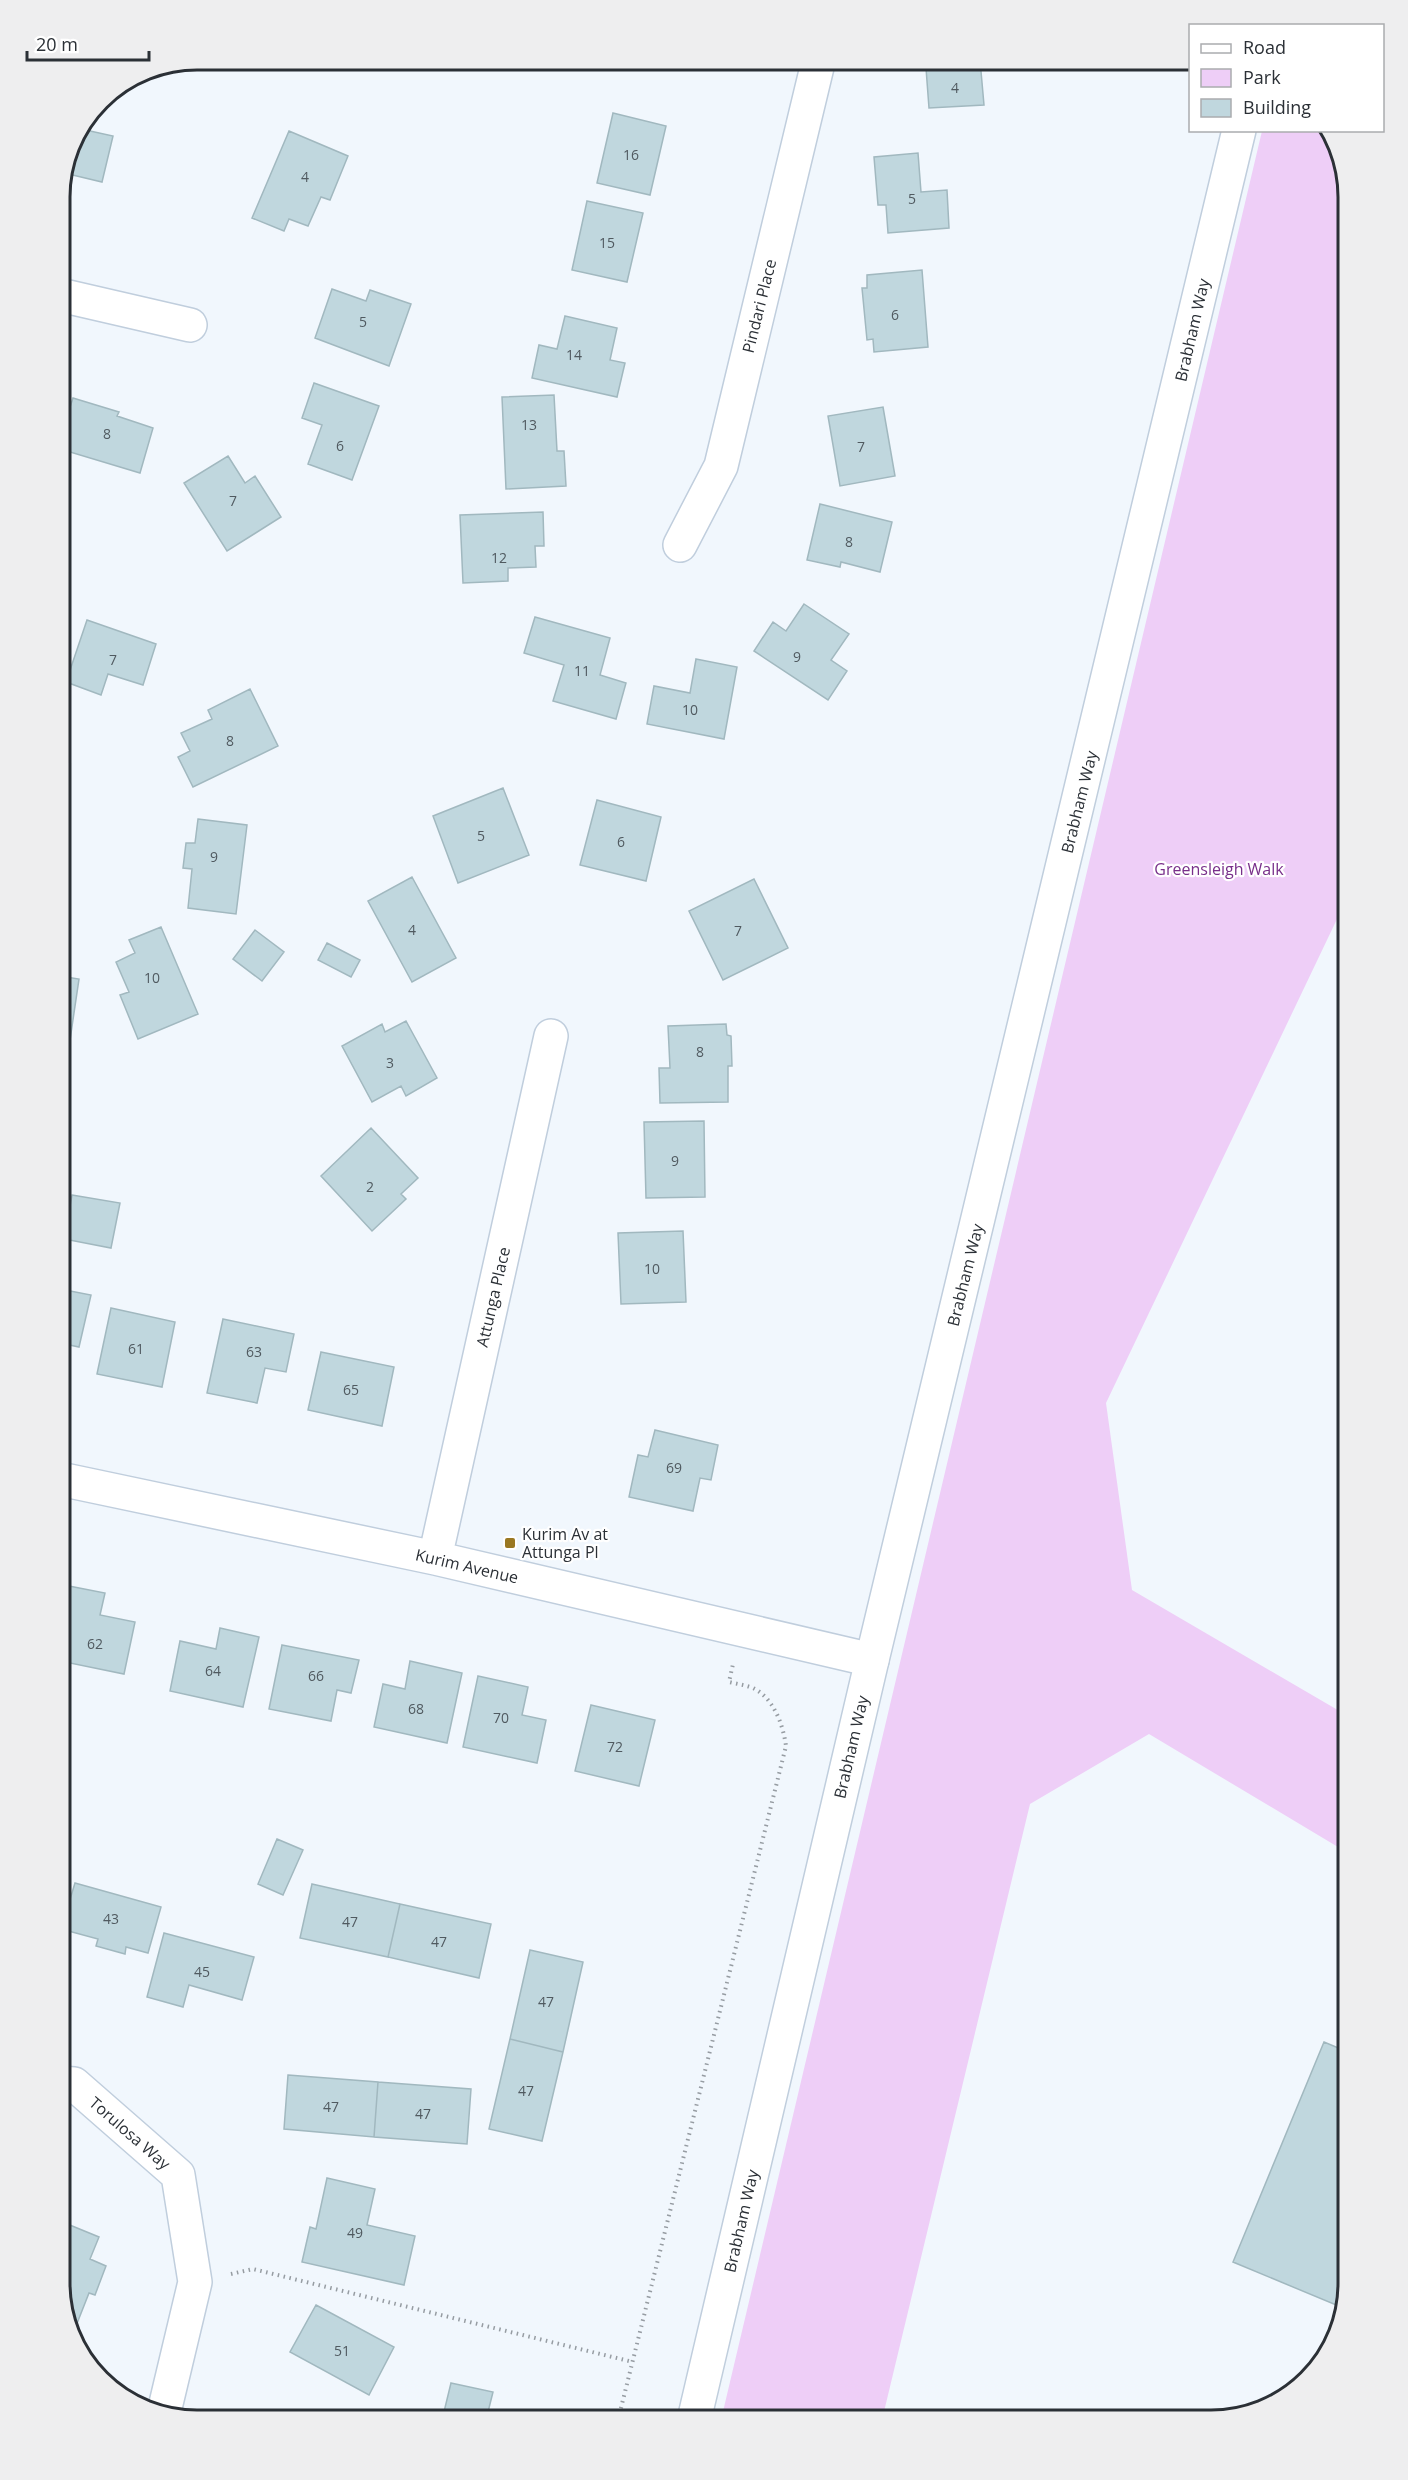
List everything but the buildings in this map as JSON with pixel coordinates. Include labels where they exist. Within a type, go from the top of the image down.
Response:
[{"type":"street","name":"Pindari Place","points":[[680,545],[721,466],[816,71]]},
{"type":"street","name":"Brabham Way","points":[[696,2409],[872,1660],[1239,132]]},
{"type":"street","points":[[71,297],[190,324]]},
{"type":"street","name":"Attunga Place","points":[[435,1558],[551,1036]]},
{"type":"street","name":"Kurim Avenue","points":[[70,1481],[435,1558],[872,1660]]},
{"type":"street","name":"Torulosa Way","points":[[70,2084],[74,2084],[178,2175],[195,2282],[166,2405]]},
{"type":"path","points":[[621,2409],[786,1746],[783,1724],[772,1706],[755,1689],[729,1682],[740,1631]]},
{"type":"path","points":[[195,2282],[253,2269],[633,2362]]},
{"type":"green space","name":"Greensleigh Walk","points":[[1262,132],[1319,132],[1333,164],[1338,197],[1338,917],[1106,1403],[1132,1590],[1338,1710],[1338,1847],[1149,1734],[1030,1804],[884,2410],[723,2410]]},
{"type":"place","name":"Kurim Av at Attunga Pl","points":[[510,1543]]}]
